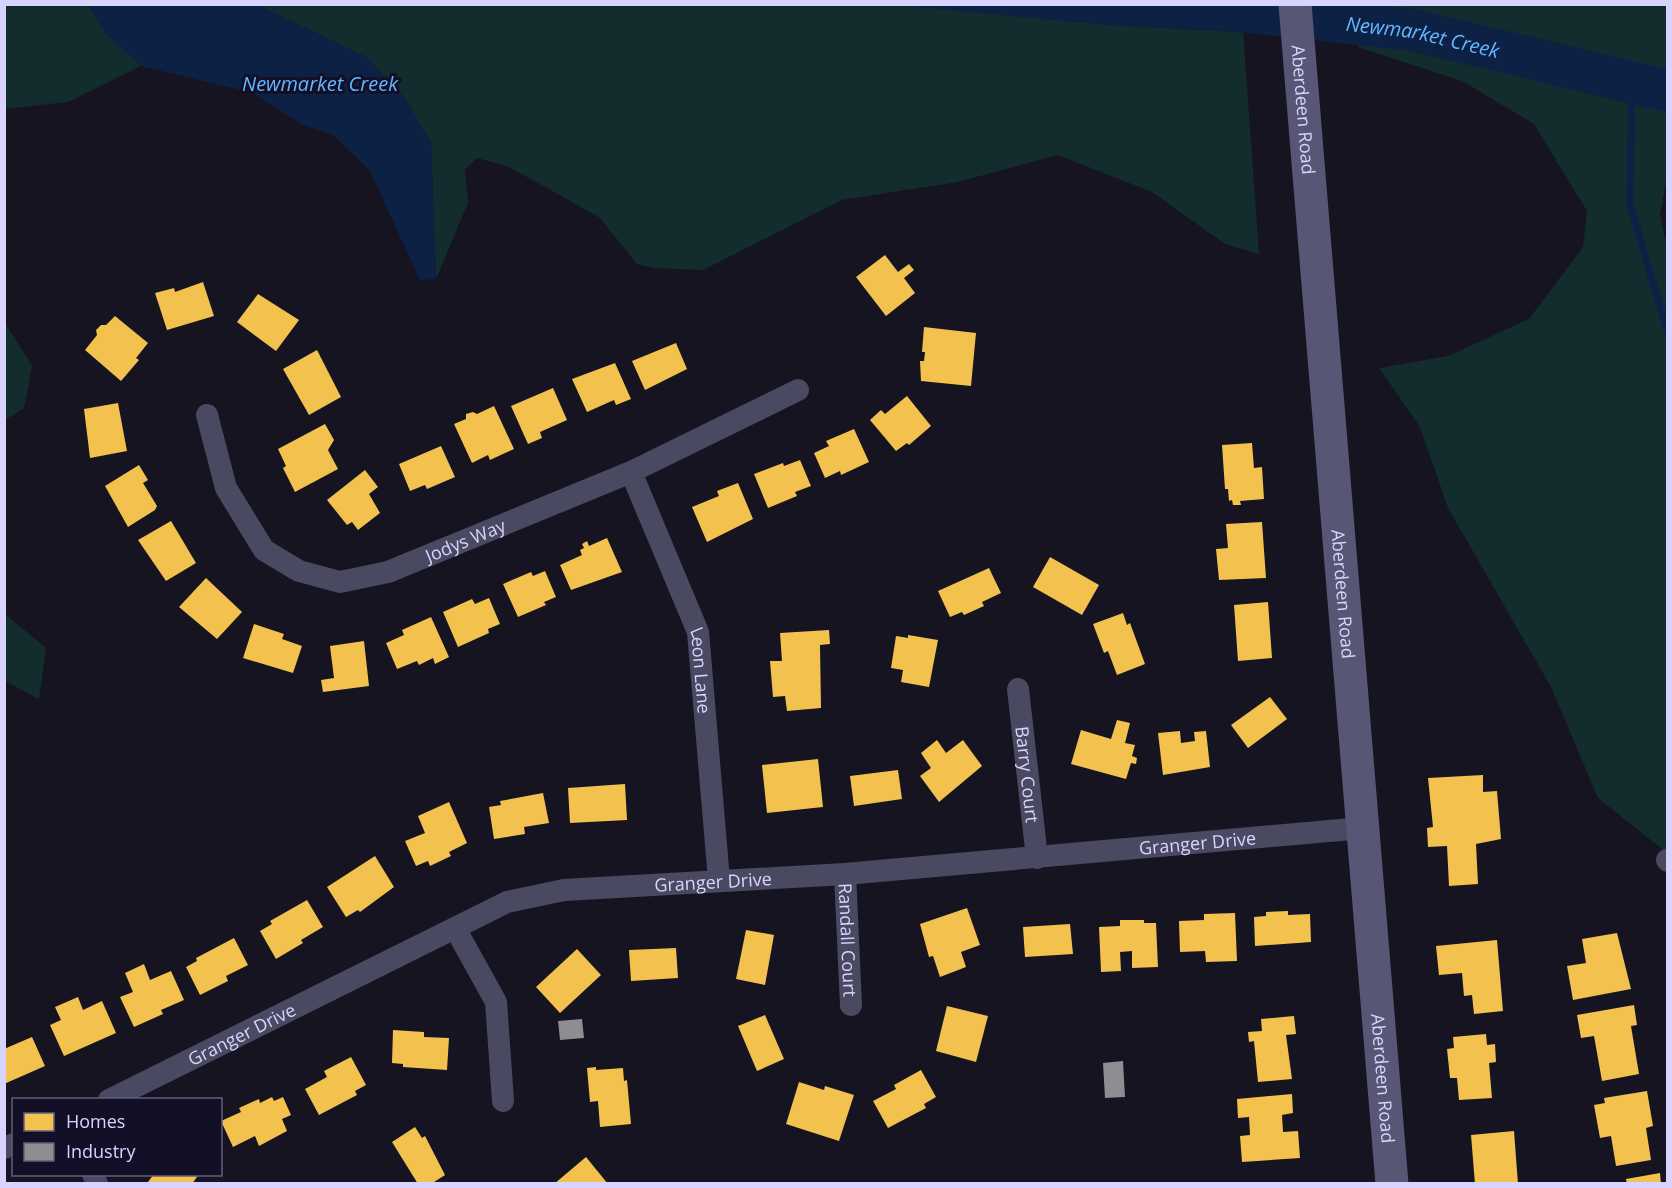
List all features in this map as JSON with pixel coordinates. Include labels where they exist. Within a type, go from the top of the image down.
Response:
[{"type":"main road","name":"Aberdeen Road","points":[[1295,4],[1392,1184]]},
{"type":"street","name":"Jodys Way","points":[[207,415],[226,488],[264,549],[300,571],[340,582],[388,572],[631,472],[798,390]]},
{"type":"street","name":"Leon Lane","points":[[631,472],[698,632],[719,880]]},
{"type":"street","name":"Barry Court","points":[[1018,689],[1037,858]]},
{"type":"street","name":"Granger Drive","points":[[113,1098],[507,902],[564,890],[846,873],[1363,828]]},
{"type":"street","name":"Randall Court","points":[[846,873],[851,1005]]},
{"type":"street","points":[[455,928],[496,1002],[503,1101]]},
{"type":"green space","points":[[897,4],[1109,25],[1243,32],[1259,254],[1225,244],[1152,192],[1058,155],[958,182],[842,200],[703,270],[654,268],[637,264],[599,217],[509,167],[477,158],[465,169],[468,203],[436,279],[431,143],[368,58],[257,5]]},
{"type":"green space","points":[[4,5],[88,5],[104,31],[141,66],[68,102],[5,109]]},
{"type":"green space","points":[[1344,5],[1667,5],[1668,172],[1660,215],[1668,253],[1667,853],[1598,798],[1551,687],[1448,508],[1420,427],[1379,368],[1448,356],[1529,319],[1583,247],[1587,211],[1534,124],[1462,81],[1358,47]]},
{"type":"green space","points":[[5,323],[32,366],[24,408],[5,420]]},
{"type":"green space","points":[[4,613],[46,648],[39,699],[5,681]]},
{"type":"water","name":"Newmarket Creek","points":[[88,5],[257,5],[368,58],[405,98],[431,143],[436,279],[420,280],[370,171],[333,135],[301,124],[253,93],[141,66],[104,31]]},
{"type":"water","points":[[897,5],[1242,5],[1243,32],[1109,25]]},
{"type":"building: Homes","points":[[885,255],[898,272],[909,264],[914,270],[904,278],[915,293],[886,316],[856,277]]},
{"type":"building: Homes","points":[[203,282],[214,316],[167,330],[155,293],[174,288],[175,292]]},
{"type":"building: Homes","points":[[258,294],[299,320],[276,351],[237,322]]},
{"type":"building: Homes","points":[[115,316],[148,343],[136,358],[139,360],[121,381],[85,350],[97,335],[96,330],[101,325],[106,325]]},
{"type":"building: Homes","points":[[924,327],[976,333],[971,386],[921,381],[920,361],[924,361],[925,352],[922,352]]},
{"type":"building: Homes","points":[[676,343],[687,369],[645,390],[632,361]]},
{"type":"building: Homes","points":[[317,350],[341,397],[309,415],[283,369]]},
{"type":"building: Homes","points":[[615,363],[631,399],[616,405],[614,400],[587,412],[572,379]]},
{"type":"building: Homes","points":[[553,388],[567,420],[540,432],[542,438],[528,444],[511,406]]},
{"type":"building: Homes","points":[[907,396],[931,426],[909,445],[907,443],[896,451],[870,420],[881,410],[885,414]]},
{"type":"building: Homes","points":[[118,403],[127,451],[90,458],[84,409]]},
{"type":"building: Homes","points":[[494,406],[514,449],[490,460],[488,455],[472,463],[454,424],[466,419],[466,414],[473,412],[477,414]]},
{"type":"building: Homes","points":[[325,424],[334,440],[328,450],[338,469],[295,492],[283,468],[286,466],[278,449]]},
{"type":"building: Homes","points":[[854,429],[869,462],[841,475],[840,471],[825,478],[814,453],[829,446],[826,441]]},
{"type":"building: Homes","points":[[1252,443],[1254,468],[1262,467],[1264,499],[1240,501],[1241,505],[1233,505],[1232,500],[1229,501],[1228,489],[1225,489],[1222,445]]},
{"type":"building: Homes","points":[[441,446],[455,477],[427,489],[425,485],[410,491],[399,464]]},
{"type":"building: Homes","points":[[800,460],[811,486],[795,492],[797,496],[768,508],[754,474],[783,463],[784,466]]},
{"type":"building: Homes","points":[[139,465],[148,480],[143,483],[157,506],[155,510],[128,527],[105,486]]},
{"type":"building: Homes","points":[[365,470],[378,487],[369,494],[380,513],[358,530],[352,522],[347,525],[327,500]]},
{"type":"building: Homes","points":[[738,483],[753,519],[707,542],[692,507],[719,496],[717,491]]},
{"type":"building: Homes","points":[[171,521],[196,563],[166,581],[138,540]]},
{"type":"building: Homes","points":[[1262,522],[1266,578],[1219,580],[1216,549],[1228,548],[1226,524]]},
{"type":"building: Homes","points":[[607,538],[622,572],[571,590],[560,565],[582,555],[580,550],[584,548],[582,544],[587,541],[589,546]]},
{"type":"building: Homes","points":[[1050,557],[1099,585],[1082,615],[1033,587]]},
{"type":"building: Homes","points":[[989,568],[1001,593],[982,602],[984,606],[964,615],[962,612],[950,617],[938,591]]},
{"type":"building: Homes","points":[[545,571],[556,597],[544,602],[546,605],[518,617],[503,584],[531,572],[533,576]]},
{"type":"building: Homes","points":[[206,578],[242,612],[217,639],[179,607]]},
{"type":"building: Homes","points":[[489,598],[500,624],[488,629],[489,633],[458,647],[443,612],[472,599],[475,604]]},
{"type":"building: Homes","points":[[1268,602],[1272,658],[1238,661],[1234,605]]},
{"type":"building: Homes","points":[[1123,613],[1127,625],[1130,623],[1145,664],[1117,675],[1108,651],[1104,653],[1093,624]]},
{"type":"building: Homes","points":[[431,617],[449,657],[435,664],[433,658],[419,665],[417,661],[397,669],[386,643],[404,635],[402,630]]},
{"type":"building: Homes","points":[[254,624],[284,634],[282,639],[302,646],[293,673],[243,658]]},
{"type":"building: Homes","points":[[829,630],[830,644],[820,645],[821,708],[787,711],[785,696],[773,697],[770,661],[782,661],[780,633]]},
{"type":"building: Homes","points":[[908,635],[938,640],[929,687],[901,682],[903,670],[891,668],[896,636],[908,638]]},
{"type":"building: Homes","points":[[364,641],[369,686],[323,692],[321,680],[334,678],[330,646]]},
{"type":"building: Homes","points":[[1270,697],[1287,719],[1248,748],[1231,725]]},
{"type":"building: Homes","points":[[1117,720],[1130,723],[1125,743],[1135,745],[1132,756],[1137,758],[1136,764],[1131,763],[1126,779],[1071,764],[1081,730],[1111,739]]},
{"type":"building: Homes","points":[[1180,731],[1181,743],[1195,741],[1194,732],[1206,731],[1210,767],[1163,775],[1158,733]]},
{"type":"building: Homes","points":[[937,740],[946,753],[963,740],[982,766],[939,802],[920,776],[931,768],[921,753]]},
{"type":"building: Homes","points":[[818,759],[823,807],[767,813],[762,765]]},
{"type":"building: Homes","points":[[898,770],[902,799],[854,806],[850,776]]},
{"type":"building: Homes","points":[[1483,775],[1483,792],[1497,791],[1501,839],[1476,844],[1478,884],[1449,886],[1447,846],[1428,847],[1427,828],[1433,827],[1428,778]]},
{"type":"building: Homes","points":[[625,784],[627,820],[570,823],[568,788]]},
{"type":"building: Homes","points":[[543,793],[549,823],[524,827],[525,834],[494,839],[489,807],[501,805],[500,801]]},
{"type":"building: Homes","points":[[449,802],[467,843],[449,852],[451,856],[430,866],[428,861],[416,866],[405,841],[425,833],[418,816]]},
{"type":"building: Homes","points":[[375,856],[394,887],[360,912],[358,910],[346,917],[327,887]]},
{"type":"building: Homes","points":[[307,900],[323,927],[301,940],[303,943],[276,959],[260,931],[272,924],[270,921]]},
{"type":"building: Homes","points":[[967,908],[980,945],[961,952],[966,967],[940,977],[933,956],[929,957],[920,924]]},
{"type":"building: Homes","points":[[1288,911],[1288,915],[1310,914],[1311,942],[1255,946],[1254,917],[1266,916],[1266,912]]},
{"type":"building: Homes","points":[[1235,913],[1237,961],[1206,962],[1205,951],[1180,952],[1179,921],[1204,920],[1204,914]]},
{"type":"building: Homes","points":[[1120,920],[1144,920],[1144,923],[1156,923],[1158,967],[1132,968],[1132,951],[1120,952],[1121,971],[1101,972],[1099,927],[1120,926]]},
{"type":"building: Homes","points":[[1070,924],[1073,954],[1025,957],[1023,927]]},
{"type":"building: Homes","points":[[746,930],[774,935],[765,985],[736,979]]},
{"type":"building: Homes","points":[[1617,933],[1631,989],[1573,1000],[1567,966],[1586,963],[1582,939]]},
{"type":"building: Homes","points":[[234,938],[248,965],[226,976],[228,981],[200,995],[186,967],[197,961],[196,958]]},
{"type":"building: Homes","points":[[1497,940],[1503,1011],[1474,1014],[1472,995],[1464,996],[1462,973],[1439,975],[1436,946]]},
{"type":"building: Homes","points":[[676,948],[678,978],[631,981],[629,950]]},
{"type":"building: Homes","points":[[577,949],[601,975],[560,1013],[536,987]]},
{"type":"building: Homes","points":[[144,964],[150,980],[171,971],[184,1000],[161,1010],[163,1014],[134,1027],[120,997],[133,992],[125,973]]},
{"type":"building: Homes","points":[[78,997],[83,1010],[102,1001],[116,1033],[64,1056],[50,1025],[61,1020],[55,1007]]},
{"type":"building: Homes","points":[[1634,1005],[1637,1025],[1631,1026],[1639,1074],[1602,1081],[1594,1036],[1581,1038],[1577,1015]]},
{"type":"building: Homes","points":[[947,1006],[988,1016],[976,1062],[936,1051]]},
{"type":"building: Homes","points":[[765,1015],[784,1059],[757,1071],[738,1026]]},
{"type":"building: Homes","points":[[1294,1016],[1296,1034],[1286,1035],[1292,1079],[1258,1082],[1254,1041],[1249,1042],[1248,1032],[1262,1031],[1261,1019]]},
{"type":"building: Homes","points":[[393,1030],[424,1032],[424,1037],[449,1038],[447,1070],[403,1067],[403,1064],[392,1063]]},
{"type":"building: Homes","points":[[1486,1034],[1487,1045],[1495,1044],[1496,1062],[1489,1063],[1492,1098],[1459,1100],[1457,1078],[1450,1078],[1447,1049],[1454,1048],[1453,1037]]},
{"type":"building: Homes","points":[[32,1037],[45,1066],[4,1084],[4,1049]]},
{"type":"building: Homes","points":[[351,1057],[366,1085],[355,1091],[357,1095],[319,1115],[305,1089],[327,1077],[324,1071]]},
{"type":"building: Homes","points":[[596,1067],[596,1070],[623,1068],[624,1081],[627,1080],[631,1124],[600,1127],[598,1101],[590,1102],[587,1068]]},
{"type":"building: Homes","points":[[921,1070],[936,1097],[924,1104],[926,1108],[888,1128],[873,1101],[896,1089],[894,1085]]},
{"type":"building: Homes","points":[[799,1082],[824,1090],[825,1086],[854,1095],[839,1141],[786,1124]]},
{"type":"building: Homes","points":[[1647,1091],[1653,1126],[1646,1128],[1651,1160],[1616,1166],[1611,1136],[1600,1138],[1594,1105],[1605,1103],[1604,1098]]},
{"type":"building: Homes","points":[[1292,1094],[1293,1113],[1282,1115],[1283,1132],[1298,1131],[1300,1158],[1242,1162],[1240,1136],[1250,1135],[1249,1117],[1238,1118],[1237,1099]]},
{"type":"building: Homes","points":[[272,1097],[274,1101],[283,1097],[291,1115],[282,1119],[287,1131],[259,1146],[255,1136],[233,1147],[222,1121],[241,1112],[239,1108],[259,1099],[260,1103]]},
{"type":"building: Homes","points":[[415,1127],[422,1138],[425,1136],[445,1175],[431,1184],[418,1184],[392,1142]]},
{"type":"building: Homes","points":[[1514,1131],[1518,1184],[1475,1184],[1471,1135]]},
{"type":"building: Homes","points":[[586,1157],[608,1184],[554,1184]]},
{"type":"building: Homes","points":[[1660,1173],[1661,1184],[1627,1184],[1626,1179]]},
{"type":"building: Homes","points":[[152,1176],[198,1176],[192,1184],[151,1184],[148,1182]]},
{"type":"building: Industry","points":[[582,1019],[584,1038],[560,1040],[558,1021]]},
{"type":"building: Industry","points":[[1123,1061],[1125,1097],[1105,1098],[1103,1063]]},
{"type":"waterway","name":"Newmarket Creek","points":[[1175,4],[1413,30],[1668,91]]},
{"type":"waterway","points":[[1632,84],[1630,205],[1668,333]]}]
